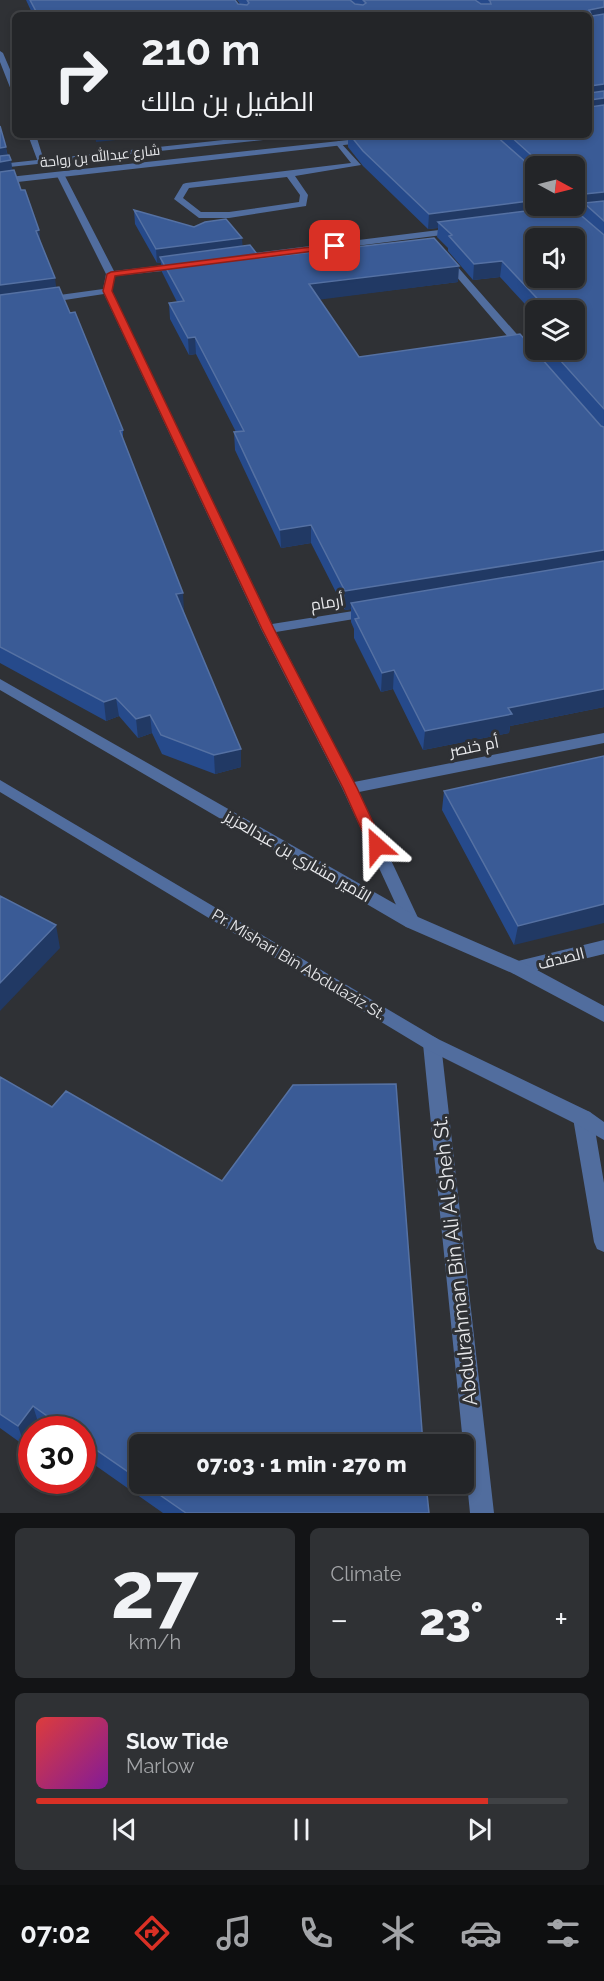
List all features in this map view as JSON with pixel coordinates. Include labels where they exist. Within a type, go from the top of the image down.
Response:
[{"type":"street","points":[[0,53],[2,65],[12,78]]},
{"type":"street","points":[[33,138],[42,162]]},
{"type":"street","name":"شارع عبدالله بن رواحة","points":[[0,166],[263,138]]},
{"type":"street","name":"شارع عبدالله بن رواحة","points":[[0,181],[372,140]]},
{"type":"street","points":[[289,173],[304,195],[303,204],[229,215],[199,215],[178,199],[186,186],[289,173],[357,165],[339,143]]},
{"type":"street","points":[[60,174],[111,274],[107,291],[268,629],[350,788],[412,922]]},
{"type":"street","points":[[571,216],[604,247]]},
{"type":"street","points":[[228,260],[470,229]]},
{"type":"street","points":[[425,235],[433,244]]},
{"type":"street","points":[[441,253],[525,350]]},
{"type":"street","points":[[111,274],[193,264]]},
{"type":"street","points":[[32,302],[107,291]]},
{"type":"street","name":"أرمام","points":[[268,629],[384,610]]},
{"type":"street","name":"الأمير مشاري بن عبدالعزيز","points":[[0,684],[412,922],[518,968],[604,1015]]},
{"type":"street","name":"أم خنصر","points":[[350,788],[604,738]]},
{"type":"street","name":"Pr. Mishari Bin Abdulaziz St.","points":[[0,785],[432,1044],[583,1118],[604,1132]]},
{"type":"street","name":"الصدف","points":[[518,968],[604,947]]},
{"type":"street","name":"Abdulrahman Bin Ali Al Sheh St.","points":[[432,1044],[482,1513]]},
{"type":"street","points":[[583,1118],[604,1242]]},
{"type":"building","points":[[30,0],[235,0],[238,4],[247,5],[249,3],[247,0],[350,0],[355,4],[363,5],[366,3],[363,0],[475,0],[481,4],[491,4],[489,0],[604,0],[604,7],[589,10],[590,12],[36,12]]},
{"type":"building","points":[[604,14],[604,84],[592,86],[592,16]]},
{"type":"building","points":[[604,91],[604,98],[592,100],[592,93]]},
{"type":"building","points":[[604,105],[604,192],[585,194],[585,156],[532,156],[512,138],[592,138],[592,107]]},
{"type":"building","points":[[0,126],[6,147],[0,148]]},
{"type":"building","points":[[352,138],[498,138],[525,161],[525,201],[429,214]]},
{"type":"building","points":[[9,155],[11,160],[0,162],[0,156]]},
{"type":"building","points":[[14,170],[21,190],[25,190],[39,230],[36,231],[55,278],[0,285],[0,172]]},
{"type":"building","points":[[604,201],[604,221],[585,204]]},
{"type":"building","points":[[134,210],[194,227],[205,222],[226,219],[242,238],[156,249]]},
{"type":"building","points":[[525,211],[525,216],[582,216],[604,235],[604,409],[560,360],[585,360],[585,300],[539,300],[527,288],[585,288],[585,228],[525,228],[525,286],[502,261],[474,264],[449,236],[452,235],[438,222]]},
{"type":"building","points":[[434,238],[459,266],[309,284],[359,357],[520,334],[525,340],[525,360],[543,360],[604,427],[604,550],[345,591],[311,525],[280,530],[234,432],[244,431],[195,337],[188,338],[169,303],[184,301],[160,257],[250,245],[260,258]]},
{"type":"building","points":[[59,287],[70,313],[75,312],[123,430],[120,431],[183,593],[176,594],[241,749],[214,755],[161,735],[150,715],[136,719],[116,698],[104,702],[0,647],[0,295]]},
{"type":"building","points":[[604,561],[604,689],[508,708],[512,714],[425,731],[394,670],[382,673],[355,619],[359,618],[351,603]]},
{"type":"building","points":[[604,756],[604,904],[518,926],[444,791]]},
{"type":"building","points":[[0,896],[56,925],[0,983]]},
{"type":"building","points":[[0,1077],[52,1107],[66,1091],[222,1181],[293,1085],[396,1084],[422,1434],[129,1434],[129,1472],[96,1450],[96,1416],[47,1416],[33,1406],[26,1416],[18,1416],[18,1426],[0,1414]]},
{"type":"building","points":[[158,1494],[427,1494],[429,1513],[186,1513]]},
{"type":"route","points":[[335,246],[111,274],[107,291],[268,629],[350,788],[377,846]]}]
